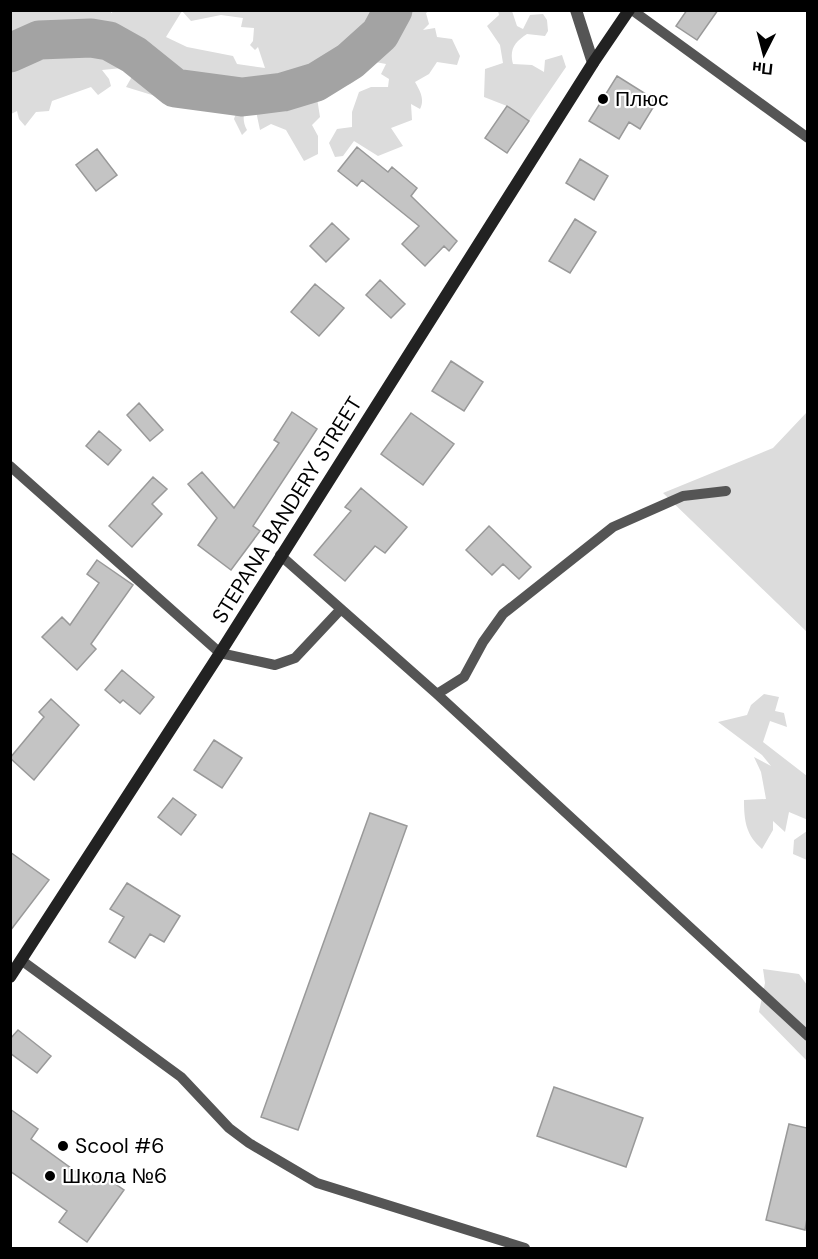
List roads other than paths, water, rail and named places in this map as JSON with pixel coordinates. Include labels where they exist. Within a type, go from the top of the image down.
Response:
[{"type":"main road","name":"STEPANA BANDERY STREET","points":[[10,976],[220,653],[593,63],[631,10]]},
{"type":"street","points":[[576,10],[593,63]]},
{"type":"lane","points":[[631,10],[807,138]]},
{"type":"lane","points":[[10,466],[220,653],[275,665],[294,658],[341,609]]},
{"type":"lane","points":[[437,694],[464,677],[483,642],[503,614],[613,527],[683,496],[726,491]]},
{"type":"lane","points":[[280,555],[437,694],[807,1036]]},
{"type":"lane","points":[[21,960],[182,1077],[229,1128],[249,1143],[317,1184],[525,1248]]},
{"type":"waterway","points":[[10,53],[39,40],[91,38],[109,41],[134,55],[175,88],[242,97],[283,92],[316,82],[350,61],[380,34],[393,10]]},
{"type":"place","name":"Плюс","points":[[603,99]]},
{"type":"place","name":"Scool #6","points":[[63,1146]]},
{"type":"place","name":"Школа №6","points":[[50,1176]]}]
